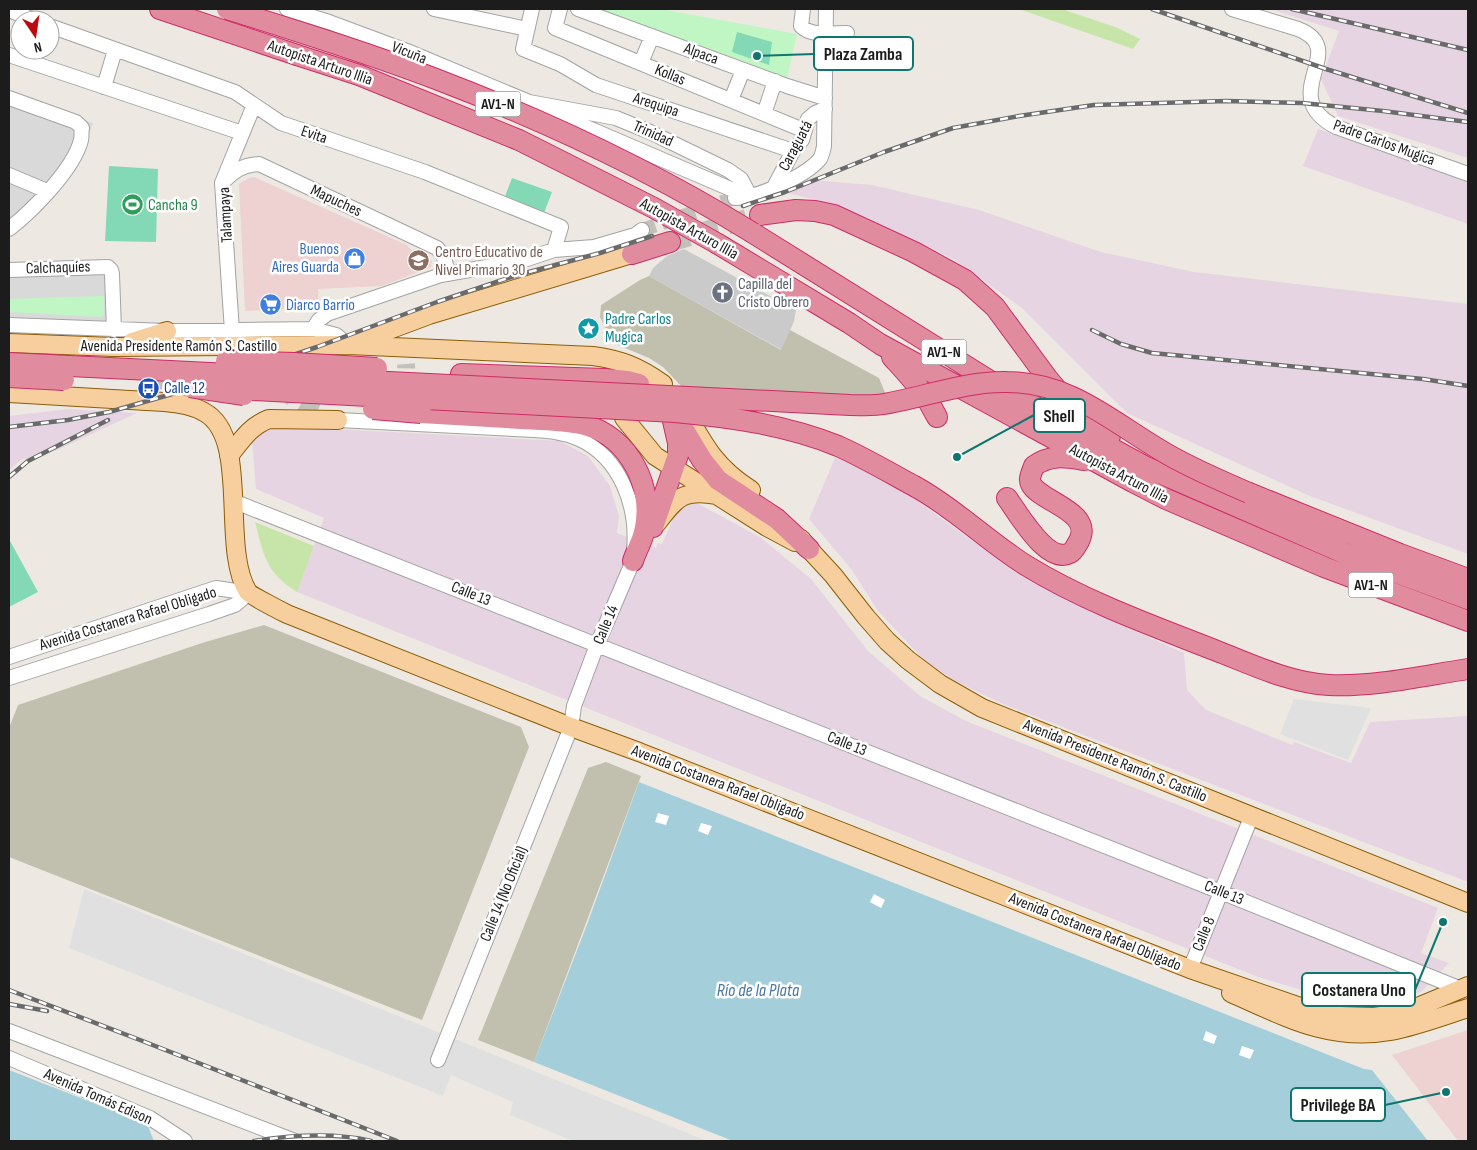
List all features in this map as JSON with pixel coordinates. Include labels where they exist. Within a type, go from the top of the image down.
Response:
[{"type":"highway","name":"Autopista Arturo Illia","points":[[160,9],[359,76],[519,140],[654,208],[718,244],[849,323],[880,344],[1166,499],[1333,570],[1468,621]]},
{"type":"highway","name":"Autopista Arturo Illia","points":[[227,9],[369,54],[482,97],[605,153],[702,202],[757,224],[1003,389],[1139,463],[1346,554],[1468,599]]},
{"type":"highway","points":[[757,224],[796,210],[834,215],[914,252],[964,280],[995,307],[1048,379],[1069,404],[1116,441],[1139,463]]},
{"type":"highway","points":[[632,254],[670,242]]},
{"type":"highway","points":[[880,344],[916,382],[929,400],[937,417]]},
{"type":"highway","points":[[76,367],[176,361],[294,363],[461,374],[605,379],[639,384]]},
{"type":"highway","points":[[9,363],[850,405],[883,404],[984,383],[1027,383],[1074,396],[1108,415],[1167,454],[1210,476],[1400,554],[1468,579]]},
{"type":"highway","points":[[9,378],[189,396],[285,401],[421,413],[562,422],[587,426],[607,435],[621,447],[633,462],[645,490],[647,507],[644,532],[633,561]]},
{"type":"highway","points":[[189,396],[675,412],[719,416],[778,428],[837,446],[916,487],[938,500],[1026,565],[1065,587],[1189,640],[1288,678],[1327,685],[1356,686],[1468,669]]},
{"type":"highway","points":[[654,527],[675,469],[678,455],[678,416],[702,460],[718,480],[777,519],[809,550]]},
{"type":"highway","points":[[1007,498],[1042,545],[1054,554],[1069,554],[1075,549],[1081,538],[1082,529],[1073,514],[1037,490],[1031,484],[1030,477],[1034,466],[1049,458],[1064,457],[1099,463]]},
{"type":"main road","points":[[316,361],[384,331],[429,315],[632,254]]},
{"type":"main road","points":[[114,339],[167,331]]},
{"type":"main road","name":"Avenida Presidente Ramón S. Castillo","points":[[9,343],[114,339],[389,346],[593,356],[631,364],[647,372],[663,384]]},
{"type":"main road","points":[[389,346],[398,352],[406,364]]},
{"type":"main road","points":[[9,393],[159,401],[189,396],[222,428],[229,456],[238,568],[249,593]]},
{"type":"main road","points":[[321,413],[338,420]]},
{"type":"main road","name":"Avenida Presidente Ramón S. Castillo","points":[[624,418],[655,456],[768,527],[809,550],[833,575],[887,641],[908,660],[959,696],[991,711],[1468,903]]},
{"type":"main road","points":[[229,456],[250,430],[258,423],[268,419],[338,420]]},
{"type":"main road","points":[[654,527],[675,500],[687,494],[702,492],[717,495]]},
{"type":"main road","name":"Avenida Costanera Rafael Obligado","points":[[249,593],[287,614],[571,728],[639,752],[1190,969],[1312,1011],[1348,1017],[1374,1017],[1395,1014],[1420,1006],[1466,984]]},
{"type":"main road","points":[[1451,896],[1462,907],[1468,917]]},
{"type":"main road","name":"Avenida Costanera Rafael Obligado","points":[[1190,969],[1210,984],[1301,1023],[1330,1032],[1371,1034],[1394,1031],[1468,1008]]},
{"type":"street","name":"Vicuña","points":[[287,9],[329,22],[407,51],[535,103],[744,197]]},
{"type":"street","points":[[434,9],[527,29],[532,9]]},
{"type":"street","name":"Kollas","points":[[560,9],[556,28],[803,130]]},
{"type":"street","name":"Alpaca","points":[[578,9],[775,81],[825,103]]},
{"type":"street","points":[[803,9],[801,26],[804,30],[848,33]]},
{"type":"street","points":[[744,197],[773,190],[821,159],[824,146],[826,9]]},
{"type":"street","name":"Padre Carlos Mugica","points":[[1232,9],[1307,32],[1315,39],[1319,53],[1310,85],[1310,94],[1314,107],[1325,120],[1336,127],[1468,174]]},
{"type":"street","name":"Arequipa","points":[[527,29],[523,49],[560,64],[596,85],[793,151]]},
{"type":"street","name":"Evita","points":[[60,30],[234,92],[281,124],[425,172],[561,227],[554,250]]},
{"type":"street","points":[[641,63],[652,36]]},
{"type":"street","points":[[104,87],[115,50]]},
{"type":"street","points":[[9,55],[242,133]]},
{"type":"street","points":[[731,100],[743,70]]},
{"type":"street","points":[[764,114],[775,81]]},
{"type":"street","points":[[9,98],[76,122],[82,128],[81,139],[68,166],[30,212],[9,229]]},
{"type":"street","name":"Trinidad","points":[[535,103],[616,118],[650,132],[728,170],[741,179],[744,197]]},
{"type":"street","name":"Caraguatá","points":[[773,190],[793,151],[802,140],[803,130],[808,119],[825,103]]},
{"type":"street","name":"Talampaya","points":[[232,331],[222,182],[254,105]]},
{"type":"street","name":"Mapuches","points":[[222,182],[236,169],[259,164],[437,248],[446,261],[446,266],[441,276]]},
{"type":"street","points":[[9,175],[47,191]]},
{"type":"street","points":[[313,329],[319,320],[328,314],[441,276],[521,261],[554,250],[594,248],[635,235],[642,230]]},
{"type":"street","name":"Calchaquíes","points":[[9,270],[108,267],[112,274],[114,339]]},
{"type":"street","points":[[9,325],[114,339]]},
{"type":"street","name":"Avenida Presidente Ramón S. Castillo","points":[[167,331],[313,329],[336,335],[348,346]]},
{"type":"street","points":[[338,420],[534,430],[562,433],[580,439],[598,451],[611,464],[627,491],[631,504],[635,538],[633,561]]},
{"type":"street","name":"Calle 13","points":[[233,500],[1221,892],[1466,984]]},
{"type":"street","name":"Calle 14","points":[[571,728],[574,706],[597,645],[633,561],[654,527]]},
{"type":"street","name":"Avenida Costanera Rafael Obligado","points":[[9,656],[216,588],[249,593]]},
{"type":"street","name":"Avenida Costanera Rafael Obligado","points":[[11,677],[235,605],[249,593]]},
{"type":"street","name":"Calle 14 (No Oficial)","points":[[438,1060],[571,728]]},
{"type":"street","name":"Calle 8","points":[[1190,969],[1252,815]]},
{"type":"street","points":[[9,1031],[295,1141]]},
{"type":"street","name":"Avenida Tomás Edison","points":[[9,1058],[150,1118],[185,1141]]},
{"type":"shaded area","points":[[1270,9],[1468,9],[1468,158],[1338,116],[1321,79],[1339,31]]},
{"type":"shaded area","points":[[9,92],[93,123],[78,164],[9,230]]},
{"type":"shaded area","points":[[1318,129],[1468,182],[1468,224],[1303,166]]},
{"type":"shaded area","points":[[254,177],[407,245],[411,250],[432,261],[431,267],[382,286],[318,289],[319,307],[316,308],[245,311],[239,184]]},
{"type":"shaded area","points":[[787,178],[872,185],[979,210],[1101,252],[1194,272],[1468,304],[1468,554],[1310,496],[1127,413],[1022,308],[953,259],[858,214],[785,192]]},
{"type":"shaded area","name":"Capilla del Cristo Obrero","points":[[684,249],[796,310],[794,321],[782,350],[649,276],[653,268],[667,256]]},
{"type":"shaded area","points":[[106,262],[107,324],[9,319],[9,267]]},
{"type":"shaded area","points":[[649,276],[781,350],[790,330],[879,378],[886,395],[880,399],[683,388],[663,367],[649,358],[613,343],[600,317],[601,305]]},
{"type":"shaded area","points":[[68,409],[137,413],[57,450],[21,460],[9,470],[9,416]]},
{"type":"shaded area","points":[[270,427],[560,441],[588,456],[610,486],[619,516],[617,533],[656,548],[658,543],[662,544],[677,510],[695,502],[760,537],[811,579],[868,651],[920,696],[966,721],[1438,908],[1421,953],[1449,963],[1421,992],[1369,1004],[1341,1002],[1258,977],[297,592],[324,518],[256,489],[252,441],[255,435]]},
{"type":"shaded area","points":[[835,458],[886,478],[1015,572],[1092,612],[1184,653],[1187,690],[1206,710],[1292,745],[1294,742],[1351,763],[1370,722],[1468,716],[1468,882],[1005,705],[957,682],[925,661],[878,611],[852,570],[809,519]]},
{"type":"shaded area","points":[[264,625],[521,727],[529,747],[422,1020],[9,857],[9,728],[18,705],[202,643]]},
{"type":"shaded area","points":[[1294,699],[1371,708],[1348,760],[1280,734]]},
{"type":"shaded area","points":[[606,762],[641,776],[534,1062],[478,1040],[588,768]]},
{"type":"shaded area","points":[[84,889],[707,1141],[573,1141],[510,1115],[513,1102],[451,1075],[443,1096],[69,948]]},
{"type":"shaded area","points":[[1468,1030],[1468,1141],[1458,1141],[1392,1055]]},
{"type":"green space","points":[[585,9],[661,9],[797,34],[787,79]]},
{"type":"green space","points":[[1019,9],[1062,9],[1118,28],[1140,39],[1133,49]]},
{"type":"green space","points":[[737,32],[772,42],[769,65],[732,52]]},
{"type":"green space","name":"Cancha 9","points":[[109,166],[158,169],[156,242],[105,241]]},
{"type":"green space","points":[[512,178],[552,192],[544,213],[504,199]]},
{"type":"green space","points":[[104,296],[104,315],[100,317],[9,312],[9,299]]},
{"type":"green space","points":[[255,522],[314,546],[297,592],[280,579],[269,565]]},
{"type":"green space","points":[[9,539],[38,592],[9,607]]},
{"type":"water","name":"Río de la Plata","points":[[639,782],[1364,1069],[1372,1070],[1428,1141],[733,1141],[534,1062]]},
{"type":"water","points":[[9,1070],[147,1124],[154,1141],[9,1141]]},
{"type":"pier","points":[[658,813],[669,816],[666,825],[655,822]]},
{"type":"pier","points":[[701,823],[712,826],[708,835],[698,831]]},
{"type":"pier","points":[[874,894],[885,900],[881,908],[870,902]]},
{"type":"pier","points":[[1206,1031],[1217,1036],[1214,1044],[1203,1040]]},
{"type":"pier","points":[[1242,1046],[1254,1050],[1250,1059],[1239,1055]]},
{"type":"tunnel","points":[[642,230],[735,198]]},
{"type":"tunnel","points":[[670,242],[760,215]]},
{"type":"tunnel","points":[[394,391],[404,379],[406,364]]},
{"type":"tunnel","points":[[149,379],[205,384]]},
{"type":"tunnel","points":[[291,382],[290,389],[294,399],[298,403],[321,413]]},
{"type":"railway","points":[[1152,9],[1326,69],[1468,113]]},
{"type":"railway","points":[[1292,9],[1468,50]]},
{"type":"railway","points":[[743,206],[785,192],[884,152],[953,128],[1094,105],[1226,101],[1302,103],[1468,122]]},
{"type":"railway","points":[[9,427],[68,420],[109,412],[207,384],[317,347],[437,302],[514,276],[600,253],[652,236]]},
{"type":"railway","points":[[1092,330],[1121,344],[1152,353],[1423,379],[1468,386]]},
{"type":"railway","points":[[9,477],[28,461],[108,420]]},
{"type":"railway","points":[[9,990],[397,1141]]},
{"type":"railway","points":[[9,1004],[47,1011]]},
{"type":"railway","points":[[254,1141],[313,1135],[342,1136],[371,1141]]},
{"type":"place","name":"Plaza Zamba","points":[[757,56]]},
{"type":"place","name":"Cancha 9","points":[[132,205]]},
{"type":"place","name":"Buenos Aires Guarda","points":[[355,258]]},
{"type":"place","name":"Centro Educativo de Nivel Primario 30","points":[[419,261]]},
{"type":"place","name":"Capilla del Cristo Obrero","points":[[722,293]]},
{"type":"place","name":"Diarco Barrio","points":[[270,305]]},
{"type":"place","name":"Padre Carlos Mugica","points":[[589,328]]},
{"type":"place","name":"Calle 12","points":[[148,388]]},
{"type":"place","name":"Shell","points":[[957,457]]},
{"type":"place","name":"Costanera Uno","points":[[1443,922]]},
{"type":"place","name":"Privilege BA","points":[[1446,1092]]}]
